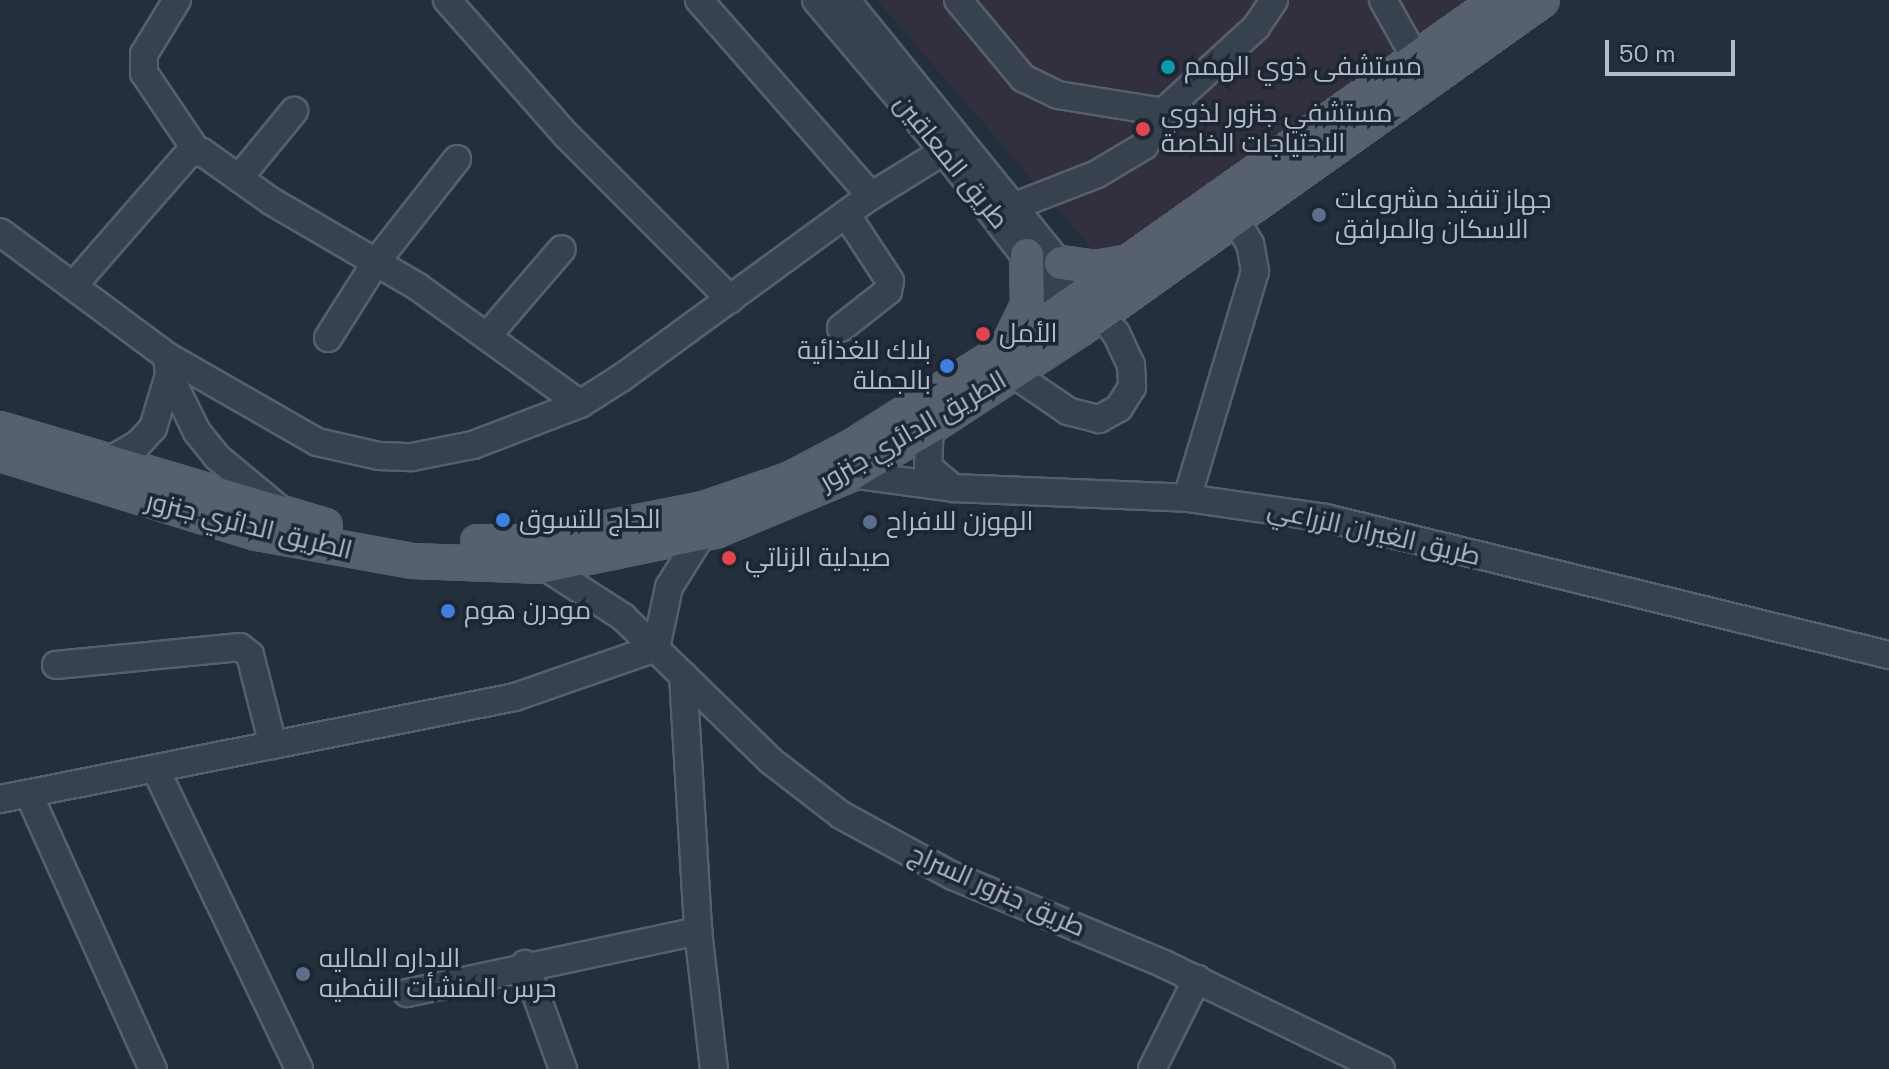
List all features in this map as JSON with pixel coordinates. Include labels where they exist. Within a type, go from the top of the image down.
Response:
[{"type":"main road","name":"الطريق الدائري جنزور","points":[[1082,311],[1130,261],[1499,0]]},
{"type":"main road","name":"الطريق الدائري جنزور","points":[[0,454],[257,533],[339,552],[413,561],[544,566],[702,534],[851,474],[930,427],[1009,362],[1082,311],[1235,218],[1542,0]]},
{"type":"main road","points":[[1009,362],[1028,305],[1027,255]]},
{"type":"main road","points":[[1061,263],[1096,268],[1130,261]]},
{"type":"main road","name":"الطريق الدائري جنزور","points":[[0,429],[295,520],[419,543],[537,542],[704,509],[791,479],[1009,362]]},
{"type":"street","points":[[177,0],[144,54],[144,73],[196,150],[488,335],[580,404]]},
{"type":"street","points":[[447,0],[567,136],[730,299]]},
{"type":"street","points":[[699,0],[871,196]]},
{"type":"street","name":"طريق المعاقين","points":[[816,0],[1027,255],[1082,311]]},
{"type":"street","name":"طريق المعاقين","points":[[846,0],[1061,263],[1082,311]]},
{"type":"street","points":[[958,0],[1023,78],[1058,95],[1163,112]]},
{"type":"street","points":[[1015,206],[1097,174],[1144,146],[1163,112],[1256,27],[1274,0]]},
{"type":"street","points":[[1383,0],[1416,59]]},
{"type":"street","points":[[239,178],[294,111]]},
{"type":"street","points":[[73,286],[196,150]]},
{"type":"street","points":[[0,232],[73,286],[168,366],[317,442],[379,456],[412,457],[473,445],[580,404],[871,196],[944,151]]},
{"type":"street","points":[[328,338],[376,262],[457,159]]},
{"type":"street","points":[[841,328],[888,291],[890,281],[846,214]]},
{"type":"street","points":[[1187,498],[1255,271],[1250,244],[1235,218]]},
{"type":"street","points":[[488,335],[562,249]]},
{"type":"street","points":[[1009,362],[1068,411],[1099,419],[1119,408],[1132,387],[1131,365],[1116,333],[1082,311]]},
{"type":"street","points":[[108,461],[138,444],[153,428],[168,366]]},
{"type":"street","points":[[168,366],[197,432],[217,457],[295,520]]},
{"type":"street","points":[[930,427],[928,467],[953,488]]},
{"type":"street","name":"طريق الغيران الزراعي","points":[[851,474],[953,488],[1187,498],[1326,518],[1889,655]]},
{"type":"street","points":[[0,799],[30,797],[515,697],[656,648],[669,587],[702,534]]},
{"type":"street","name":"طريق جنزور السراج","points":[[544,566],[606,603],[803,790],[841,815],[953,876],[1197,979],[1381,1069]]},
{"type":"street","points":[[56,665],[240,647],[250,655],[273,745]]},
{"type":"street","points":[[683,675],[698,931],[714,1069]]},
{"type":"street","points":[[156,770],[299,1069]]},
{"type":"street","points":[[30,797],[153,1069]]},
{"type":"street","points":[[407,993],[525,964],[698,931]]},
{"type":"street","points":[[525,964],[563,1069]]},
{"type":"street","points":[[1152,1069],[1197,979]]},
{"type":"shaded area","name":"مستشفي جنزور لذوي الاحتياجات الخاصة","points":[[877,0],[1495,0],[1100,258]]},
{"type":"place","name":"مستشفى ذوي الهمم","points":[[1168,67]]},
{"type":"place","name":"مستشفي جنزور لذوي الاحتياجات الخاصة","points":[[1143,129]]},
{"type":"place","name":"جهاز تنفيذ مشروعات الاسكان والمرافق","points":[[1319,215]]},
{"type":"place","name":"الأمل","points":[[983,334]]},
{"type":"place","name":"بلاك للغذائية بالجملة","points":[[947,366]]},
{"type":"place","name":"الحاج للتسوق","points":[[503,520]]},
{"type":"place","name":"الهوزن للافراح","points":[[870,522]]},
{"type":"place","name":"صيدلية الزناتي","points":[[729,558]]},
{"type":"place","name":"مودرن هوم","points":[[448,611]]},
{"type":"place","name":"الاداره الماليه حرس المنشأت النفطيه","points":[[303,974]]}]
